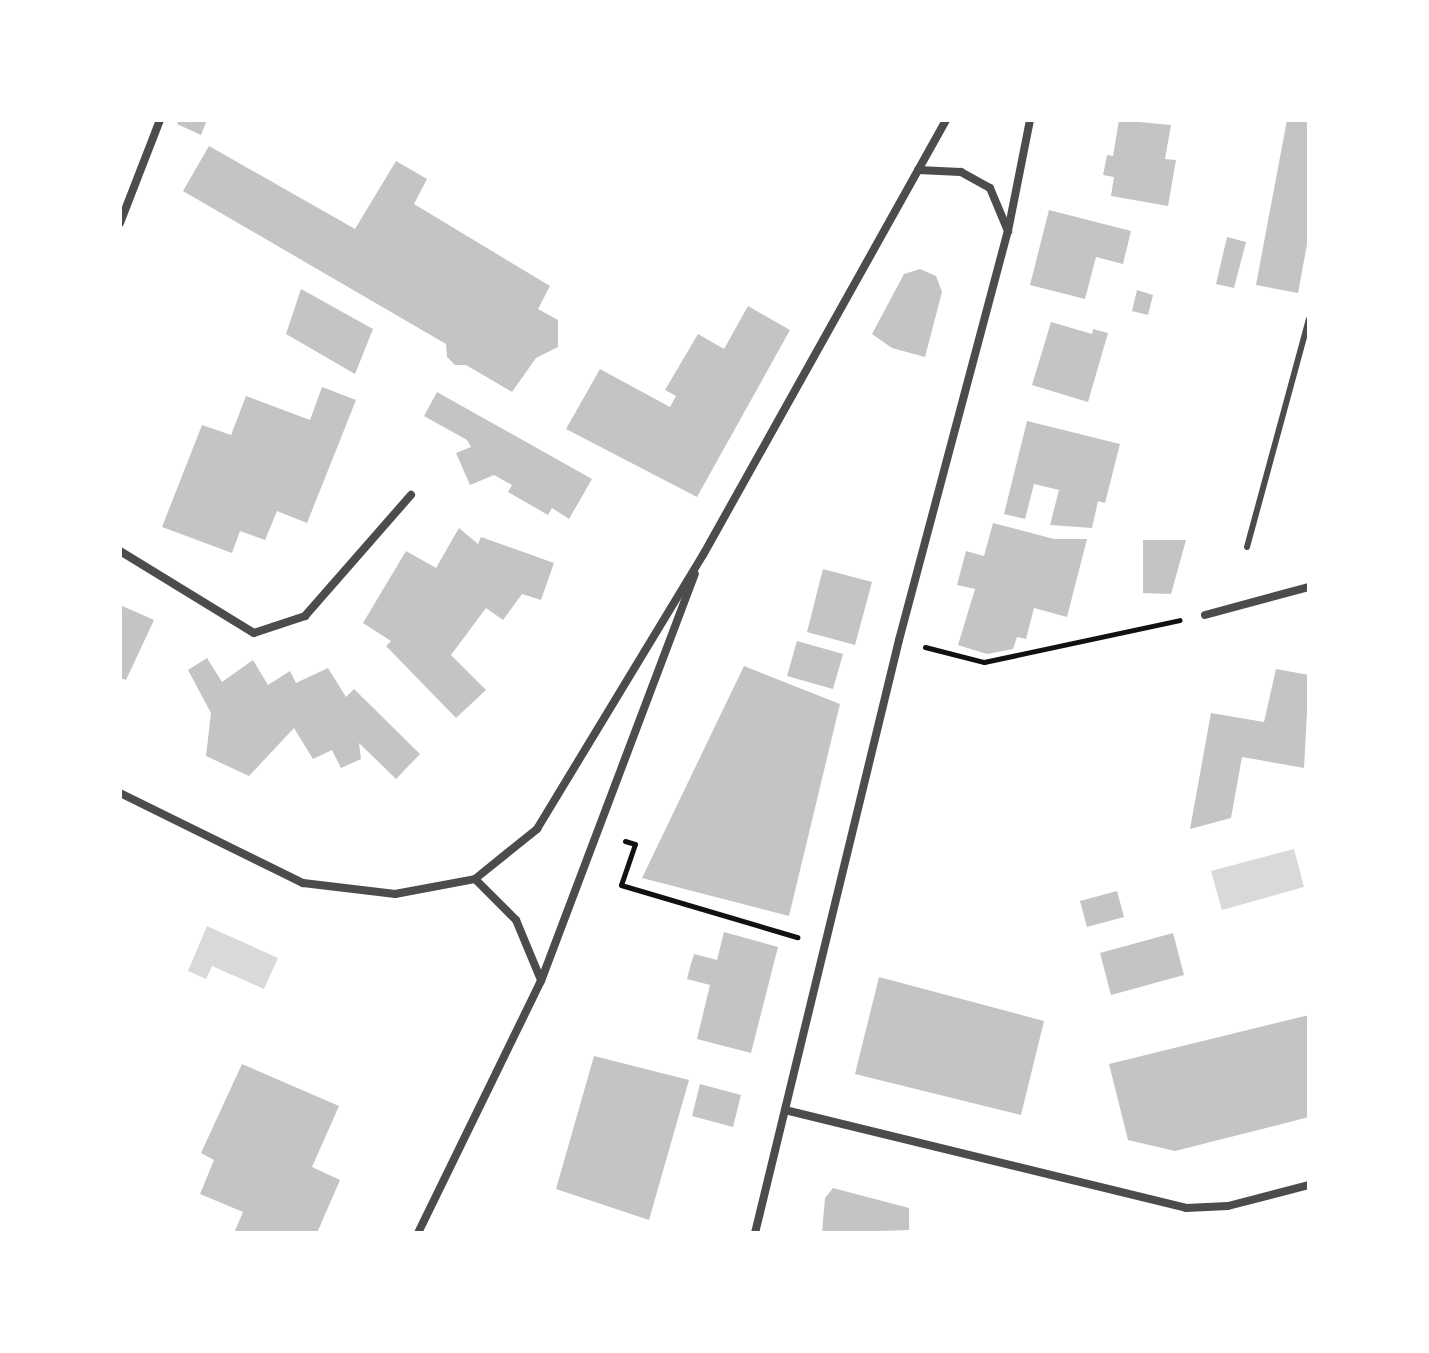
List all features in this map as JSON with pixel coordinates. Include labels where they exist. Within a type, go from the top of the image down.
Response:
[{"type":"street","points":[[120,223],[160,120]]},
{"type":"street","points":[[120,793],[303,883],[395,894],[475,879],[537,829],[703,555],[946,120]]},
{"type":"street","points":[[755,1233],[899,640],[1008,231],[1030,120]]},
{"type":"street","points":[[918,170],[961,172],[990,188],[1008,231]]},
{"type":"street","points":[[120,551],[254,633],[305,616],[411,495]]},
{"type":"street","points":[[418,1233],[541,981],[703,555]]},
{"type":"street","points":[[1205,615],[1309,587]]},
{"type":"street","points":[[475,879],[516,920],[541,981]]},
{"type":"street","points":[[785,1110],[1186,1208],[1228,1206],[1309,1185]]},
{"type":"lane","points":[[1247,547],[1309,319]]},
{"type":"path","points":[[899,640],[984,662],[1205,615]]},
{"type":"path","points":[[597,833],[635,844],[621,885],[825,945]]},
{"type":"shaded area","points":[[1294,849],[1304,887],[1222,910],[1211,871]]},
{"type":"shaded area","points":[[207,926],[278,958],[264,989],[212,966],[206,979],[188,971]]},
{"type":"building","points":[[179,120],[207,120],[201,135],[177,124]]},
{"type":"building","points":[[1119,120],[1171,125],[1165,159],[1176,160],[1168,206],[1111,196],[1114,177],[1103,175],[1107,155],[1113,156]]},
{"type":"building","points":[[1287,120],[1309,120],[1309,234],[1298,293],[1256,285]]},
{"type":"building","points":[[209,146],[355,229],[396,161],[427,179],[414,204],[550,286],[538,309],[558,320],[558,347],[536,358],[512,392],[466,365],[455,365],[447,357],[446,344],[183,191]]},
{"type":"building","points":[[1049,210],[1131,231],[1123,264],[1096,257],[1085,299],[1030,285]]},
{"type":"building","points":[[1227,237],[1246,242],[1234,288],[1216,284]]},
{"type":"building","points":[[920,269],[936,276],[942,292],[925,357],[892,348],[872,334],[904,274]]},
{"type":"building","points":[[301,289],[373,329],[355,374],[286,334]]},
{"type":"building","points":[[1137,290],[1153,295],[1148,315],[1132,311]]},
{"type":"building","points":[[748,306],[790,330],[697,497],[566,429],[600,369],[670,407],[676,396],[665,390],[698,334],[724,349]]},
{"type":"building","points":[[1051,322],[1092,334],[1093,329],[1108,333],[1088,402],[1032,385]]},
{"type":"building","points":[[322,387],[356,400],[307,523],[277,511],[265,540],[240,531],[232,553],[162,527],[202,425],[231,435],[246,396],[310,420]]},
{"type":"building","points":[[437,392],[592,479],[569,519],[552,508],[548,515],[508,492],[512,485],[494,475],[470,485],[456,453],[471,447],[467,440],[424,416]]},
{"type":"building","points":[[1027,421],[1120,444],[1105,503],[1098,501],[1092,528],[1050,525],[1059,490],[1034,484],[1025,519],[1004,514]]},
{"type":"building","points":[[993,523],[1054,539],[1087,539],[1067,617],[1034,608],[1026,639],[1017,637],[1013,649],[987,654],[958,645],[975,589],[957,585],[966,551],[984,556]]},
{"type":"building","points":[[459,528],[478,544],[481,537],[554,563],[541,600],[522,594],[503,620],[486,608],[451,655],[486,690],[456,718],[386,646],[391,641],[363,623],[406,551],[436,568]]},
{"type":"building","points":[[1143,540],[1186,540],[1171,594],[1143,593]]},
{"type":"building","points":[[823,569],[872,582],[855,645],[807,632]]},
{"type":"building","points":[[120,605],[154,620],[126,680],[120,678]]},
{"type":"building","points":[[797,641],[843,654],[833,689],[787,676]]},
{"type":"building","points":[[207,658],[222,682],[253,660],[268,685],[290,671],[296,683],[328,668],[346,697],[354,689],[420,754],[396,779],[359,743],[361,759],[341,768],[332,750],[313,759],[294,728],[249,776],[206,756],[211,713],[188,670]]},
{"type":"building","points":[[744,666],[840,704],[789,916],[642,878]]},
{"type":"building","points":[[1276,669],[1309,675],[1304,768],[1242,757],[1231,818],[1190,829],[1211,713],[1264,722]]},
{"type":"building","points":[[1117,891],[1124,917],[1087,927],[1080,901]]},
{"type":"building","points":[[724,932],[778,947],[751,1053],[697,1039],[710,985],[687,979],[690,967],[694,954],[717,960]]},
{"type":"building","points":[[1173,933],[1184,975],[1111,995],[1100,953]]},
{"type":"building","points":[[879,977],[1044,1021],[1021,1115],[855,1074]]},
{"type":"building","points":[[1309,1015],[1309,1117],[1175,1151],[1128,1140],[1109,1064]]},
{"type":"building","points":[[594,1056],[689,1080],[649,1220],[556,1189]]},
{"type":"building","points":[[242,1064],[339,1106],[312,1167],[340,1180],[317,1233],[234,1233],[243,1212],[200,1194],[214,1160],[201,1153]]},
{"type":"building","points":[[700,1084],[741,1095],[733,1127],[692,1116]]},
{"type":"building","points":[[833,1188],[909,1208],[909,1230],[822,1233],[825,1198]]}]
